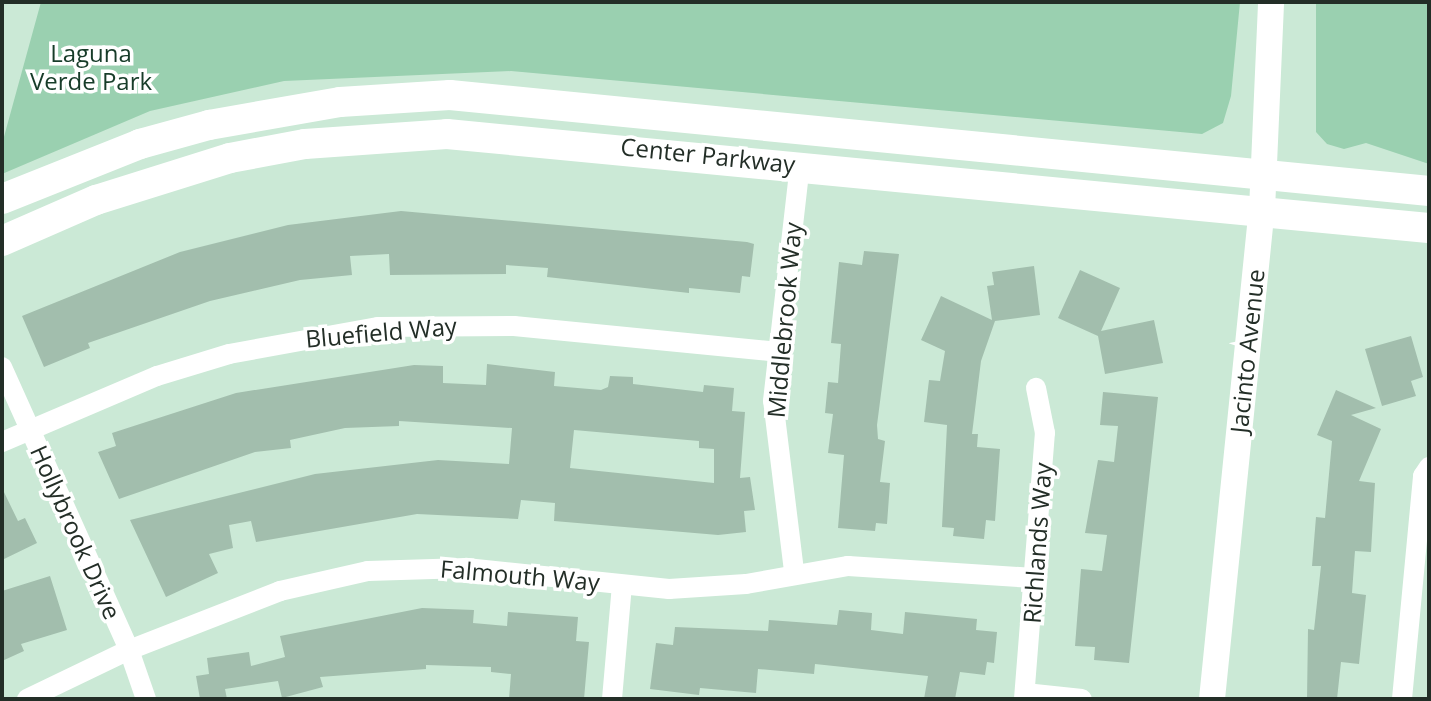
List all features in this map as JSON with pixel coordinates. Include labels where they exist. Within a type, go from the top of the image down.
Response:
[{"type":"main road","name":"Center Parkway","points":[[2,199],[126,149],[209,125],[340,102],[450,95],[1265,172],[1429,191]]},
{"type":"main road","name":"Center Parkway","points":[[2,241],[163,176],[305,144],[447,134],[800,164],[1429,228]]},
{"type":"street","name":"Jacinto Avenue","points":[[1212,699],[1262,210],[1271,2]]},
{"type":"street","name":"Middlebrook Way","points":[[794,571],[775,443],[777,352],[800,164]]},
{"type":"street","name":"Bluefield Way","points":[[2,442],[157,376],[229,354],[378,327],[514,326],[777,352]]},
{"type":"street","name":"Hollybrook Drive","points":[[2,367],[129,650],[146,699]]},
{"type":"street","name":"Richlands Way","points":[[1024,696],[1045,433],[1036,388]]},
{"type":"street","points":[[1402,699],[1423,476],[1429,467]]},
{"type":"street","name":"Falmouth Way","points":[[27,699],[129,650],[280,591],[368,571],[466,568],[622,585],[704,589],[794,571],[848,566],[1035,578]]},
{"type":"street","points":[[612,699],[622,585]]},
{"type":"street","points":[[1024,696],[1082,699]]},
{"type":"green space","name":"Laguna Verde Park","points":[[41,2],[1240,2],[1231,96],[1223,123],[1202,134],[511,71],[284,81],[150,111],[2,174],[2,144]]},
{"type":"green space","points":[[1316,2],[1429,2],[1429,164],[1366,143],[1344,149],[1327,144],[1316,132]]},
{"type":"building","points":[[401,211],[747,242],[754,244],[750,277],[742,276],[740,293],[689,288],[689,293],[547,277],[548,268],[506,265],[506,274],[390,275],[389,254],[350,256],[352,275],[300,280],[210,301],[88,343],[90,348],[44,367],[22,316],[180,252],[288,225]]},
{"type":"building","points":[[864,251],[899,254],[877,425],[878,439],[885,441],[880,482],[890,483],[887,524],[876,523],[875,531],[838,528],[844,455],[828,453],[833,414],[825,413],[828,382],[838,383],[841,344],[831,343],[839,262],[862,265]]},
{"type":"building","points":[[1034,266],[1040,315],[995,321],[981,361],[972,434],[978,434],[977,447],[1000,449],[995,521],[986,520],[984,539],[953,536],[954,528],[942,527],[947,425],[924,422],[929,380],[940,381],[945,351],[921,340],[941,296],[992,320],[987,286],[994,285],[992,272]]},
{"type":"building","points":[[1080,270],[1120,288],[1101,331],[1154,320],[1163,363],[1105,374],[1098,336],[1058,318]]},
{"type":"building","points":[[1411,336],[1423,377],[1411,381],[1416,396],[1382,406],[1365,349]]},
{"type":"building","points":[[487,364],[555,372],[554,386],[601,390],[608,387],[610,376],[633,377],[633,384],[703,392],[704,385],[734,388],[732,411],[745,412],[740,478],[750,477],[755,510],[744,511],[746,532],[718,535],[554,521],[555,503],[521,500],[518,519],[417,514],[256,542],[251,521],[229,525],[233,548],[209,554],[218,573],[166,597],[130,520],[315,474],[438,460],[509,464],[512,428],[399,421],[399,426],[345,428],[290,440],[291,448],[255,452],[119,499],[98,452],[116,446],[112,433],[236,393],[414,365],[443,366],[443,383],[486,385]],"holes":[[[574,430],[699,441],[699,448],[714,449],[714,483],[570,468]]]},
{"type":"building","points":[[1336,390],[1376,408],[1351,415],[1381,429],[1359,481],[1375,483],[1371,552],[1355,551],[1352,593],[1366,595],[1359,664],[1341,662],[1337,699],[1307,699],[1308,629],[1314,630],[1321,566],[1312,566],[1316,517],[1325,518],[1332,441],[1317,435]]},
{"type":"building","points":[[1103,392],[1158,397],[1129,663],[1094,660],[1095,647],[1075,646],[1081,569],[1102,571],[1107,535],[1085,533],[1098,460],[1114,462],[1118,426],[1100,425]]},
{"type":"building","points":[[2,488],[18,521],[25,518],[37,543],[2,560]]},
{"type":"building","points":[[50,576],[67,630],[21,644],[24,651],[2,661],[2,591]]},
{"type":"building","points":[[422,608],[474,610],[473,623],[507,626],[508,612],[578,617],[576,641],[589,642],[584,699],[509,699],[511,674],[491,672],[491,667],[426,665],[426,669],[320,677],[323,687],[282,698],[278,681],[225,689],[227,699],[200,699],[196,676],[209,674],[207,658],[249,652],[251,666],[285,657],[280,636]]},
{"type":"building","points":[[839,610],[872,613],[871,630],[903,634],[905,612],[977,619],[976,630],[997,632],[994,663],[987,662],[985,675],[960,672],[955,699],[924,699],[928,676],[815,664],[814,674],[758,669],[756,693],[700,688],[699,695],[650,689],[656,643],[673,645],[675,627],[768,631],[769,620],[837,625]]}]
